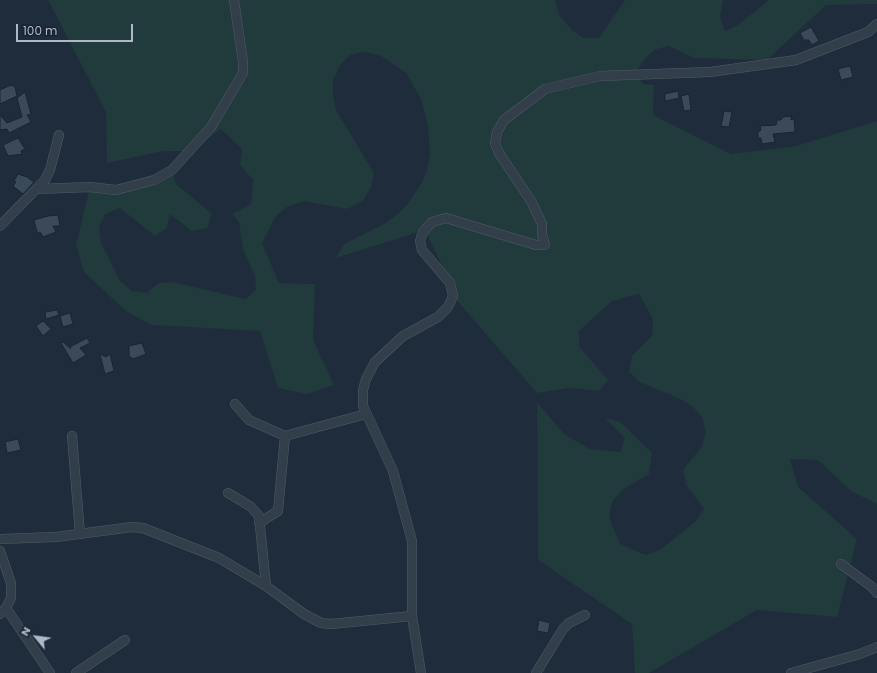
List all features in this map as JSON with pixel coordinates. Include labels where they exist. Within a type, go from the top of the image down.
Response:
[{"type":"street","points":[[38,189],[90,187],[116,190],[154,180],[172,170],[211,127],[243,73],[243,62],[234,0]]},
{"type":"street","points":[[421,673],[412,616],[412,541],[393,471],[363,406],[363,390],[366,379],[375,362],[403,336],[438,317],[448,307],[453,296],[450,283],[422,250],[420,241],[423,232],[432,222],[446,218],[536,246],[545,245],[542,235],[542,224],[531,201],[499,153],[495,143],[497,132],[504,120],[545,89],[600,76],[710,72],[796,60],[868,32],[877,24]]},
{"type":"street","points":[[0,226],[38,189],[50,170],[59,135]]},
{"type":"street","points":[[235,404],[249,420],[285,436],[366,414]]},
{"type":"street","points":[[72,436],[80,534]]},
{"type":"street","points":[[260,523],[278,511],[285,436]]},
{"type":"street","points":[[228,493],[255,509],[259,516],[266,586]]},
{"type":"street","points":[[0,539],[80,534],[132,527],[143,528],[219,558],[266,586],[304,614],[321,623],[331,624],[412,616]]},
{"type":"street","points":[[0,551],[11,583],[11,598],[3,611],[50,673]]},
{"type":"street","points":[[841,564],[872,587],[877,593]]},
{"type":"street","points":[[536,673],[569,623],[585,615]]},
{"type":"street","points":[[76,673],[125,640]]},
{"type":"street","points":[[791,673],[860,654],[877,647]]},
{"type":"green space","points":[[48,0],[555,0],[560,16],[572,30],[584,38],[599,38],[625,0],[723,0],[720,17],[725,31],[738,25],[769,0],[877,0],[877,4],[826,5],[767,60],[694,58],[668,46],[654,50],[644,60],[635,73],[643,84],[654,85],[653,115],[731,154],[796,146],[877,121],[877,504],[851,491],[818,460],[790,459],[798,487],[857,539],[837,617],[757,610],[649,673],[635,673],[632,624],[538,560],[537,402],[564,434],[590,449],[620,452],[625,438],[605,418],[620,422],[652,453],[649,474],[622,490],[612,502],[609,517],[620,544],[646,555],[660,550],[696,521],[704,509],[686,485],[683,470],[702,446],[706,432],[702,417],[692,406],[680,399],[640,382],[629,372],[632,356],[652,336],[653,319],[639,294],[612,301],[579,331],[579,346],[608,380],[599,391],[570,388],[537,393],[453,296],[450,283],[425,230],[336,258],[344,244],[384,224],[407,205],[422,182],[427,169],[430,154],[428,126],[421,99],[406,73],[381,56],[365,52],[350,55],[340,65],[333,80],[333,95],[336,110],[374,173],[371,187],[363,201],[347,209],[304,201],[287,207],[276,216],[262,243],[279,283],[315,284],[313,340],[334,385],[307,394],[278,388],[260,331],[151,325],[126,311],[84,272],[76,245],[90,187],[116,190],[172,170],[176,184],[212,214],[207,228],[192,231],[170,214],[167,228],[155,236],[120,208],[105,214],[99,227],[101,242],[120,281],[132,291],[146,293],[159,283],[173,282],[245,299],[256,290],[255,276],[243,249],[239,222],[232,214],[251,204],[253,180],[240,165],[242,149],[221,129],[191,151],[164,151],[107,163],[106,112]]},
{"type":"building","points":[[811,27],[819,41],[812,45],[809,40],[804,40],[800,33]]},
{"type":"building","points":[[850,66],[853,77],[841,80],[838,69]]},
{"type":"building","points":[[11,85],[15,87],[17,96],[0,104],[0,90]]},
{"type":"building","points":[[678,91],[679,98],[665,101],[665,94]]},
{"type":"building","points":[[25,92],[31,114],[27,115],[31,122],[9,133],[7,129],[0,130],[0,115],[7,123],[22,117],[17,98]]},
{"type":"building","points":[[689,94],[691,110],[684,111],[681,96]]},
{"type":"building","points":[[724,111],[732,112],[729,127],[721,126]]},
{"type":"building","points":[[791,116],[791,120],[794,119],[795,132],[773,134],[775,142],[762,144],[761,138],[758,138],[758,132],[761,130],[760,126],[776,125],[777,120],[781,120],[783,117]]},
{"type":"building","points":[[18,138],[25,149],[21,151],[22,154],[8,156],[3,145]]},
{"type":"building","points":[[18,174],[27,177],[34,182],[23,194],[13,186],[16,182],[14,181]]},
{"type":"building","points":[[58,215],[60,226],[53,226],[56,232],[43,237],[41,233],[37,232],[34,220]]},
{"type":"building","points":[[57,310],[59,315],[46,319],[45,312]]},
{"type":"building","points":[[70,313],[73,324],[63,327],[60,316]]},
{"type":"building","points":[[43,321],[51,329],[43,336],[36,326]]},
{"type":"building","points":[[87,338],[90,343],[80,348],[86,355],[73,363],[61,343],[63,342],[71,349],[70,347]]},
{"type":"building","points":[[142,343],[146,354],[133,359],[129,356],[129,346]]},
{"type":"building","points":[[100,354],[106,357],[110,354],[114,371],[105,374]]},
{"type":"building","points":[[18,439],[21,450],[7,453],[5,442]]},
{"type":"building","points":[[539,620],[550,623],[548,633],[537,631]]}]
